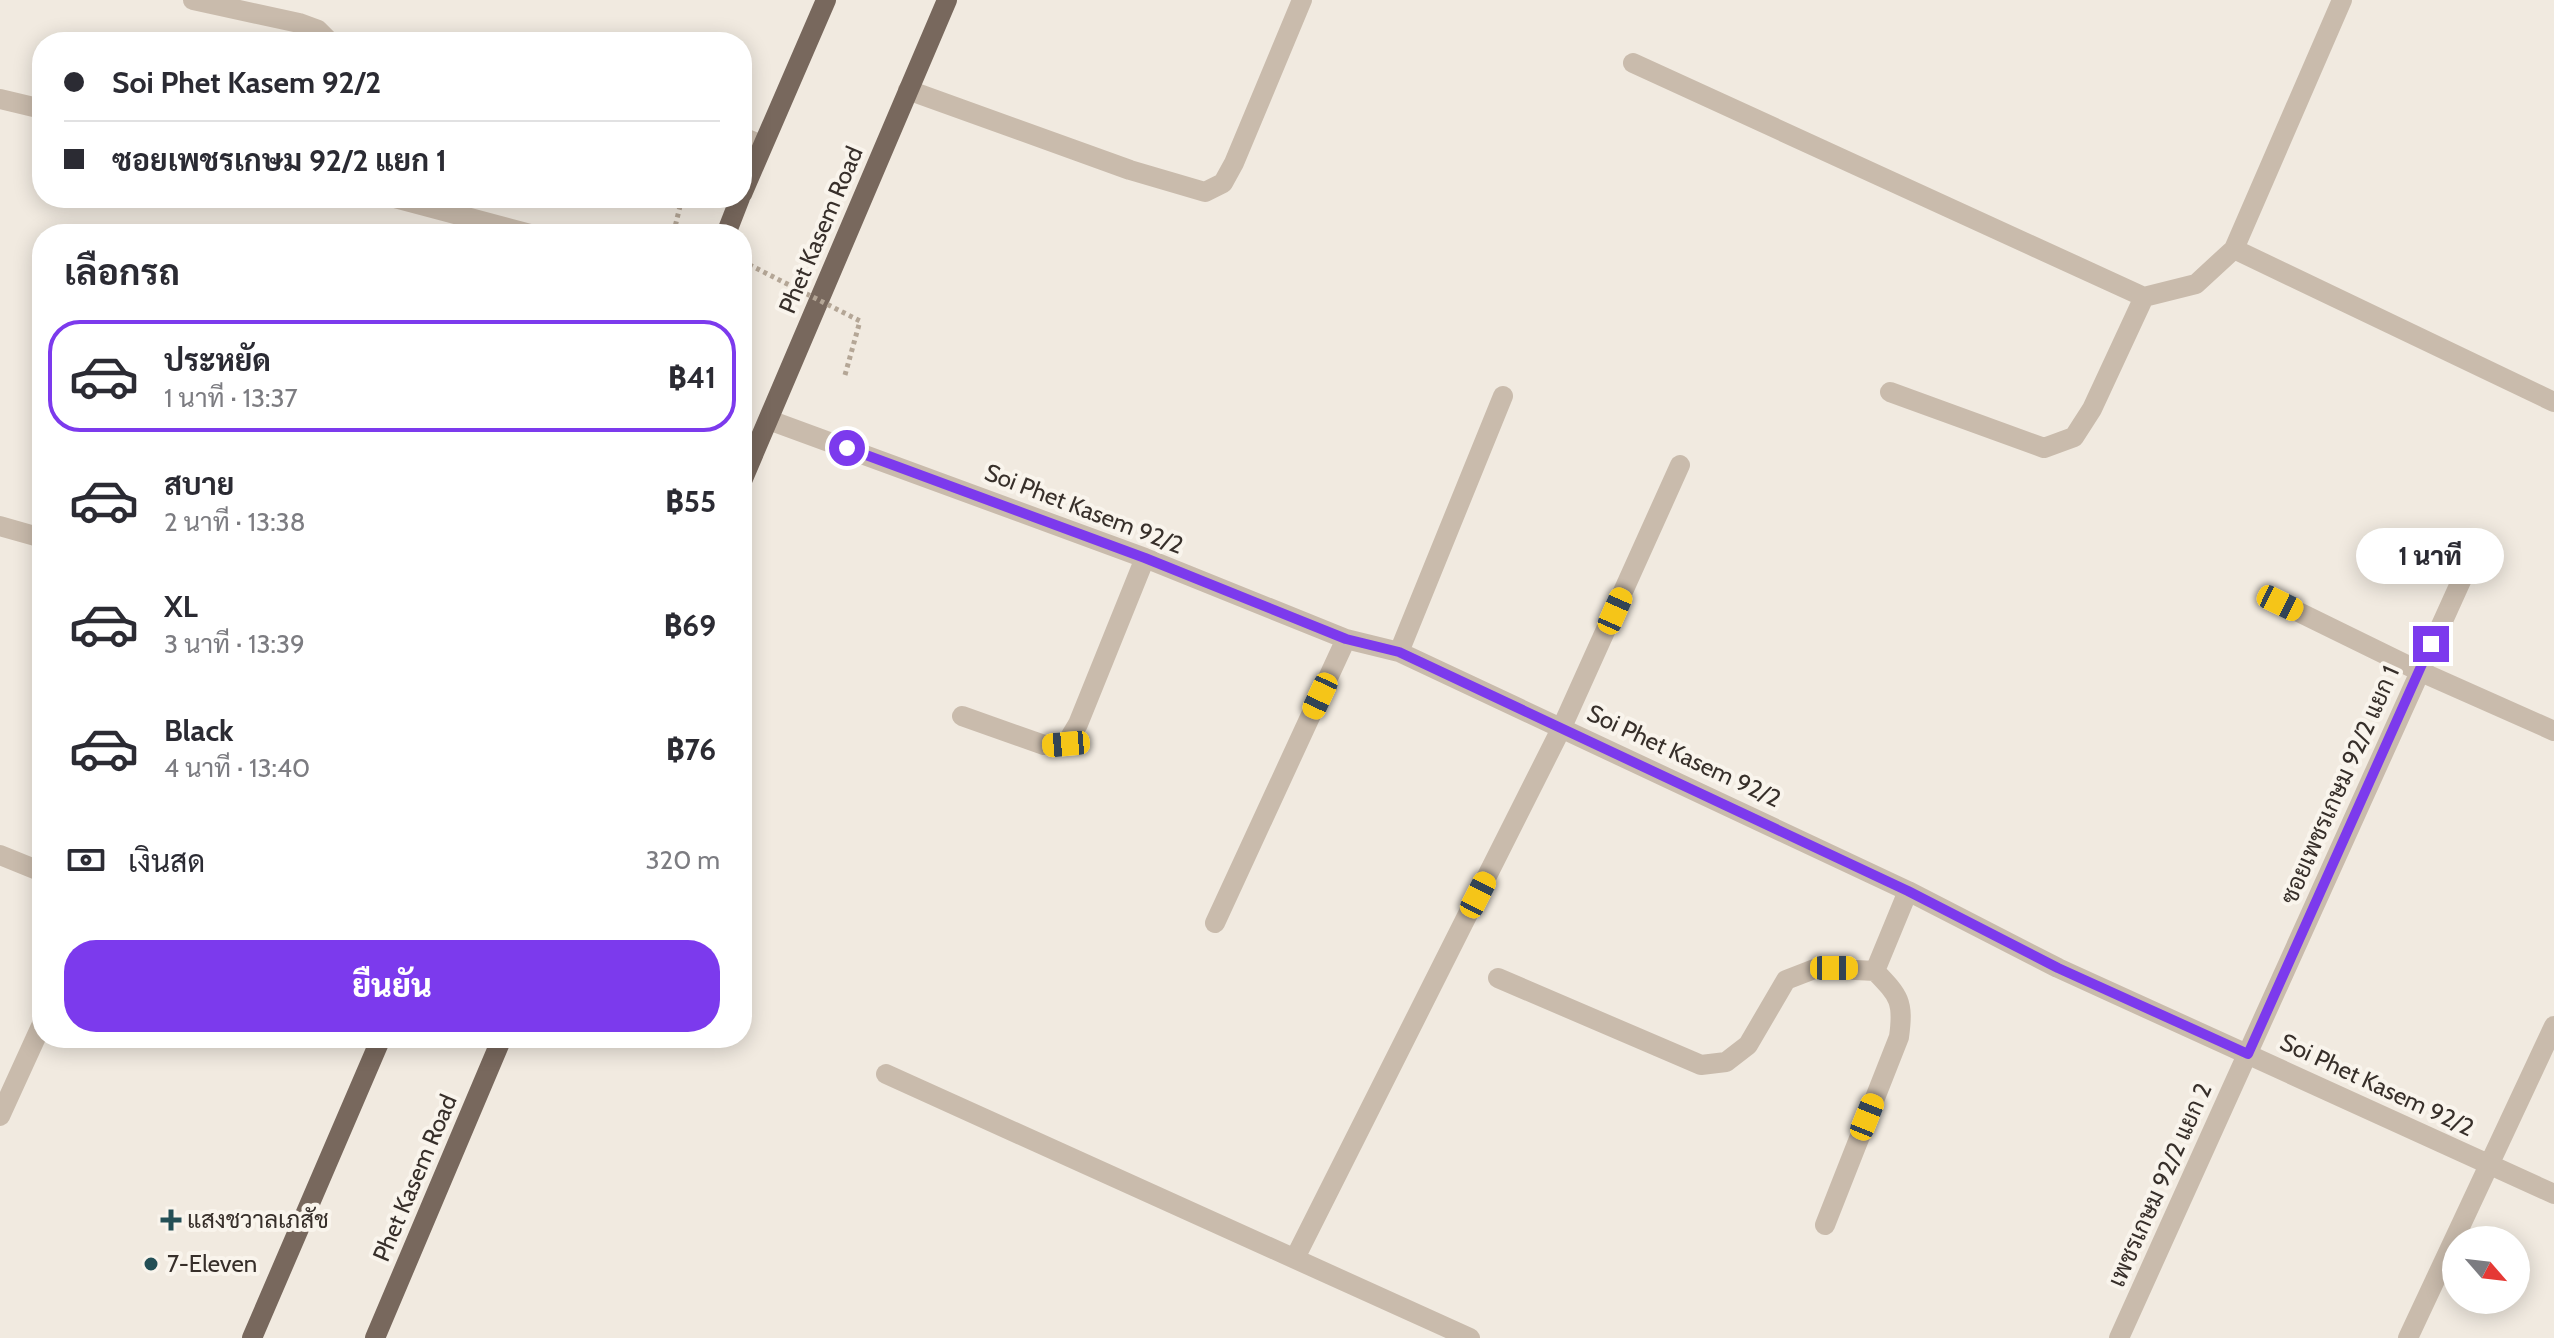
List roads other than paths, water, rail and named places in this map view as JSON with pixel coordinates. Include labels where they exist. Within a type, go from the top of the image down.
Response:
[{"type":"main road","points":[[752,169],[826,0]]},
{"type":"main road","name":"Phet Kasem Road","points":[[752,458],[947,0]]},
{"type":"main road","points":[[252,1338],[377,1048]]},
{"type":"main road","name":"Phet Kasem Road","points":[[375,1338],[498,1048]]},
{"type":"street","points":[[193,0],[299,23],[320,32]]},
{"type":"street","points":[[908,90],[1130,170],[1205,192],[1223,183],[1234,163],[1302,0]]},
{"type":"street","points":[[1633,63],[2144,297],[2196,284],[2234,249],[2342,0]]},
{"type":"street","points":[[0,99],[32,107]]},
{"type":"street","points":[[752,141],[762,145]]},
{"type":"street","points":[[432,208],[492,224]]},
{"type":"street","points":[[2234,249],[2554,402]]},
{"type":"street","points":[[1890,392],[2044,448],[2074,437],[2092,409],[2144,297]]},
{"type":"street","points":[[1399,652],[1503,396]]},
{"type":"street","name":"Soi Phet Kasem 92/2","points":[[769,420],[1145,558],[1346,639],[1399,652],[1908,891],[2058,968],[2554,1194]]},
{"type":"street","points":[[1295,1258],[1562,727],[1680,465]]},
{"type":"street","points":[[0,526],[32,535]]},
{"type":"street","name":"ซอยเพชรเกษม 92/2 แยก 1","points":[[2248,1054],[2480,539]]},
{"type":"street","points":[[962,716],[1044,745],[1066,744],[1078,724],[1145,558]]},
{"type":"street","points":[[2280,603],[2419,671],[2554,731]]},
{"type":"street","points":[[1215,923],[1346,639]]},
{"type":"street","points":[[0,855],[32,868]]},
{"type":"street","points":[[1875,971],[1908,891]]},
{"type":"street","points":[[1498,978],[1701,1065],[1726,1062],[1748,1045],[1786,980],[1817,968],[1875,971],[1893,990],[1903,1011],[1899,1037],[1825,1225]]},
{"type":"street","points":[[2408,1338],[2554,1026]]},
{"type":"street","points":[[0,1116],[32,1046]]},
{"type":"street","name":"เพชรเกษม 92/2 แยก 2","points":[[2119,1338],[2248,1054]]},
{"type":"street","points":[[886,1074],[1470,1338]]},
{"type":"place","name":"แสงชวาลเภสัช","points":[[171,1220]]},
{"type":"place","name":"7-Eleven","points":[[151,1264]]}]
